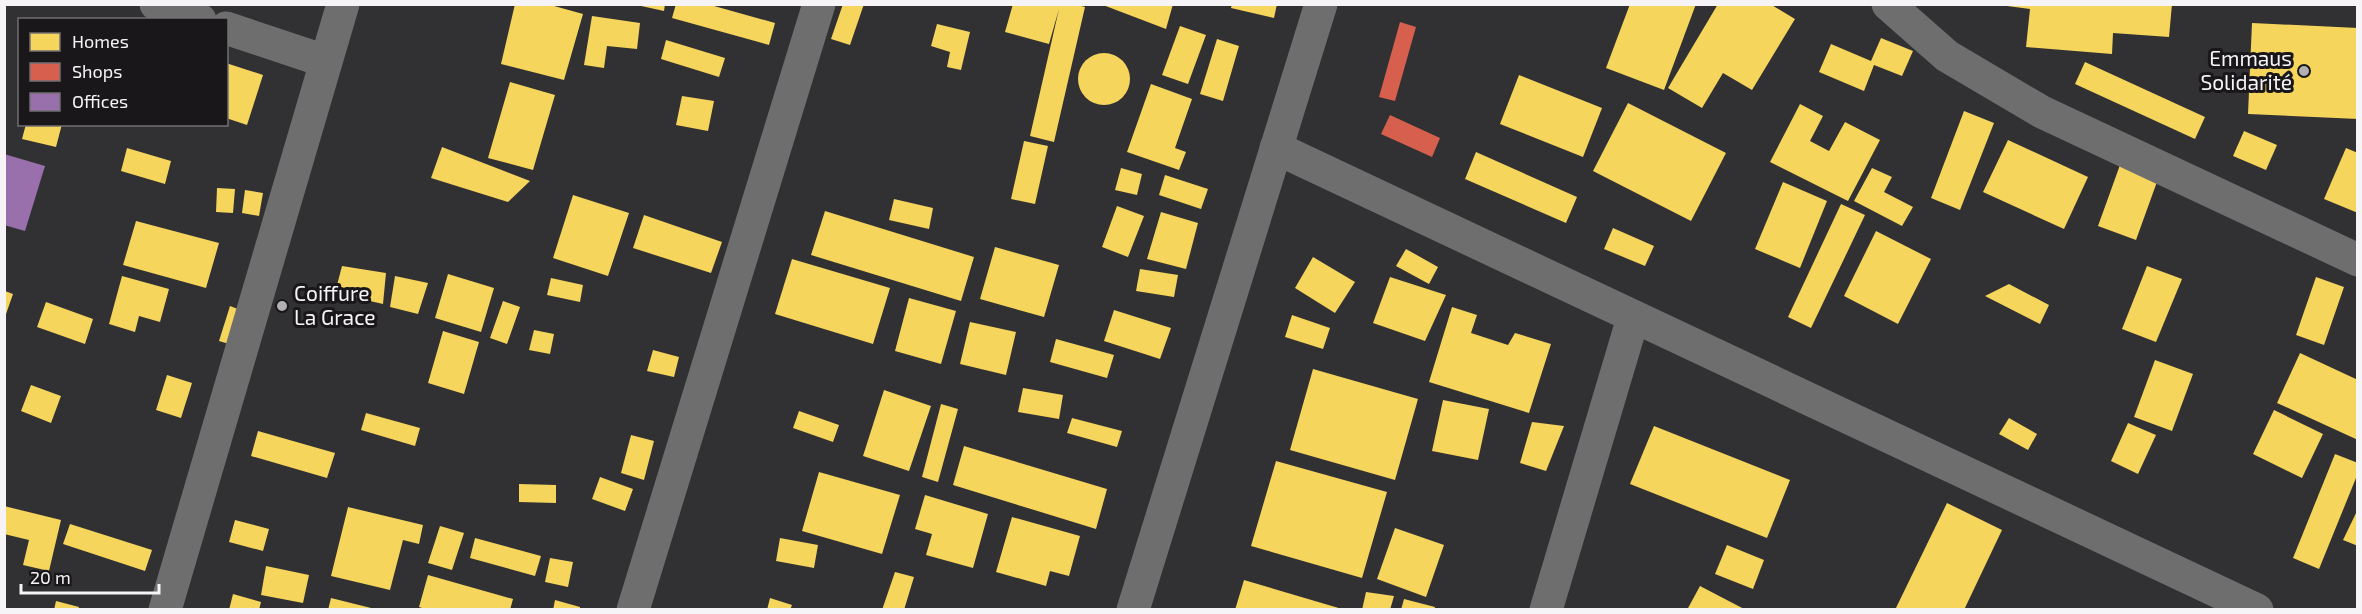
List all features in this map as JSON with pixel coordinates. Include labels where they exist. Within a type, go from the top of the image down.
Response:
[{"type":"street","points":[[156,4],[194,18]]},
{"type":"street","points":[[165,609],[343,4]]},
{"type":"street","points":[[633,609],[819,4]]},
{"type":"street","points":[[1132,609],[1321,4]]},
{"type":"street","points":[[1888,4],[1947,56],[2042,112],[2358,260]]},
{"type":"street","points":[[228,29],[325,61]]},
{"type":"street","points":[[1276,148],[1633,318],[2257,609]]},
{"type":"street","points":[[1546,609],[1633,318]]},
{"type":"building: Homes","points":[[515,4],[547,4],[583,14],[564,80],[501,64]]},
{"type":"building: Homes","points":[[632,4],[665,4],[664,11]]},
{"type":"building: Homes","points":[[676,4],[707,4],[775,23],[769,45],[672,18]]},
{"type":"building: Homes","points":[[843,4],[864,4],[850,45],[831,39]]},
{"type":"building: Homes","points":[[1013,4],[1074,4],[1085,7],[1054,142],[1030,136],[1059,9],[1049,44],[1005,32]]},
{"type":"building: Homes","points":[[1103,4],[1173,4],[1166,29],[1103,5]]},
{"type":"building: Homes","points":[[1232,4],[1277,4],[1274,18],[1231,8]]},
{"type":"building: Homes","points":[[1630,4],[1696,4],[1664,90],[1606,68]]},
{"type":"building: Homes","points":[[1718,4],[1770,4],[1795,19],[1752,90],[1723,73],[1702,108],[1668,88]]},
{"type":"building: Homes","points":[[1992,4],[2172,4],[2169,37],[2113,33],[2112,54],[2026,47],[2030,9]]},
{"type":"building: Homes","points":[[592,16],[640,23],[637,49],[607,46],[604,68],[584,65]]},
{"type":"building: Homes","name":"Emmaus Solidarité","points":[[2252,23],[2358,28],[2358,119],[2248,114]]},
{"type":"building: Homes","points":[[937,24],[970,32],[961,70],[947,67],[950,52],[931,46]]},
{"type":"building: Homes","points":[[1180,26],[1206,35],[1188,84],[1162,75]]},
{"type":"building: Homes","points":[[1881,38],[1913,51],[1902,76],[1874,65],[1864,91],[1819,72],[1831,44],[1871,61]]},
{"type":"building: Homes","points":[[1217,39],[1239,46],[1223,101],[1200,94]]},
{"type":"building: Homes","points":[[666,40],[725,58],[719,77],[661,59]]},
{"type":"building: Homes","points":[[1099,53],[1109,53],[1123,60],[1130,79],[1123,98],[1109,105],[1099,105],[1089,101],[1082,94],[1078,84],[1078,74],[1082,64],[1089,57]]},
{"type":"building: Homes","points":[[2085,62],[2205,117],[2195,139],[2075,84]]},
{"type":"building: Homes","points":[[228,64],[263,75],[247,125],[228,119]]},
{"type":"building: Homes","points":[[1519,75],[1602,108],[1583,157],[1500,124]]},
{"type":"building: Homes","points":[[510,82],[555,95],[533,170],[488,158]]},
{"type":"building: Homes","points":[[1151,84],[1192,99],[1175,148],[1186,152],[1179,170],[1127,152]]},
{"type":"building: Homes","points":[[682,96],[714,101],[708,131],[676,125]]},
{"type":"building: Homes","points":[[1628,103],[1726,153],[1691,221],[1593,171]]},
{"type":"building: Homes","points":[[1800,104],[1823,116],[1810,141],[1829,151],[1845,122],[1880,140],[1848,201],[1770,162]]},
{"type":"building: Homes","points":[[1964,111],[1994,123],[1960,210],[1931,198]]},
{"type":"building: Homes","points":[[25,126],[61,126],[56,147],[22,139]]},
{"type":"building: Homes","points":[[2244,131],[2277,145],[2266,170],[2233,156]]},
{"type":"building: Homes","points":[[2008,140],[2088,177],[2064,229],[1983,192]]},
{"type":"building: Homes","points":[[1024,141],[1048,146],[1035,204],[1011,199]]},
{"type":"building: Homes","points":[[442,147],[530,181],[508,202],[431,178]]},
{"type":"building: Homes","points":[[127,148],[171,161],[165,184],[121,171]]},
{"type":"building: Homes","points":[[2346,148],[2358,153],[2358,213],[2324,199]]},
{"type":"building: Homes","points":[[1476,152],[1577,197],[1566,223],[1465,179]]},
{"type":"building: Homes","points":[[2120,165],[2158,179],[2136,240],[2098,226]]},
{"type":"building: Homes","points":[[1121,168],[1142,174],[1137,195],[1115,190]]},
{"type":"building: Homes","points":[[1872,168],[1892,177],[1884,192],[1913,207],[1902,226],[1854,201]]},
{"type":"building: Homes","points":[[1165,175],[1208,189],[1201,209],[1159,195]]},
{"type":"building: Homes","points":[[1783,182],[1827,201],[1800,268],[1755,249]]},
{"type":"building: Homes","points":[[217,188],[235,189],[233,213],[216,212]]},
{"type":"building: Homes","points":[[245,190],[263,193],[259,216],[242,213]]},
{"type":"building: Homes","points":[[573,195],[629,213],[608,276],[553,258]]},
{"type":"building: Homes","points":[[894,199],[933,208],[929,229],[889,220]]},
{"type":"building: Homes","points":[[1841,204],[1865,215],[1811,328],[1788,317]]},
{"type":"building: Homes","points":[[1117,206],[1144,216],[1128,257],[1102,247]]},
{"type":"building: Homes","points":[[825,211],[974,257],[961,301],[811,255]]},
{"type":"building: Homes","points":[[1161,212],[1198,223],[1186,269],[1147,259]]},
{"type":"building: Homes","points":[[644,215],[722,242],[711,273],[633,248]]},
{"type":"building: Homes","points":[[136,221],[219,243],[206,288],[123,265]]},
{"type":"building: Homes","points":[[1613,228],[1654,246],[1645,266],[1604,249]]},
{"type":"building: Homes","points":[[1876,231],[1931,259],[1898,324],[1844,296]]},
{"type":"building: Homes","points":[[995,247],[1059,265],[1044,317],[980,299]]},
{"type":"building: Homes","points":[[1406,249],[1438,267],[1429,284],[1396,266]]},
{"type":"building: Homes","points":[[1313,257],[1355,282],[1335,313],[1295,288]]},
{"type":"building: Homes","points":[[792,259],[890,288],[873,344],[775,314]]},
{"type":"building: Homes","points":[[342,266],[386,273],[383,304],[335,293]]},
{"type":"building: Homes","points":[[2147,266],[2182,279],[2156,342],[2122,329]]},
{"type":"building: Homes","points":[[1140,269],[1178,275],[1174,297],[1136,291]]},
{"type":"building: Homes","points":[[448,274],[494,288],[481,332],[435,318]]},
{"type":"building: Homes","points":[[122,276],[169,289],[160,322],[139,316],[135,332],[109,324]]},
{"type":"building: Homes","points":[[395,276],[428,283],[418,314],[390,307]]},
{"type":"building: Homes","points":[[1390,277],[1446,295],[1425,341],[1373,323]]},
{"type":"building: Homes","points":[[2316,277],[2344,287],[2324,345],[2296,335]]},
{"type":"building: Homes","points":[[551,278],[583,285],[580,302],[547,295]]},
{"type":"building: Homes","points":[[2009,284],[2049,305],[2040,324],[1985,296]]},
{"type":"building: Homes","points":[[5,291],[13,294],[5,317]]},
{"type":"building: Homes","points":[[909,298],[956,311],[941,364],[895,351]]},
{"type":"building: Homes","points":[[503,301],[520,307],[507,344],[490,338]]},
{"type":"building: Homes","points":[[46,302],[93,319],[85,344],[37,327]]},
{"type":"building: Homes","points":[[230,306],[243,311],[232,345],[219,341]]},
{"type":"building: Homes","points":[[1452,307],[1477,315],[1471,333],[1508,345],[1515,333],[1551,344],[1529,413],[1429,382]]},
{"type":"building: Homes","points":[[1114,310],[1171,328],[1160,359],[1104,341]]},
{"type":"building: Homes","points":[[1292,315],[1330,328],[1323,349],[1285,337]]},
{"type":"building: Homes","points":[[970,322],[1016,332],[1006,375],[960,364]]},
{"type":"building: Homes","points":[[534,330],[554,334],[550,354],[529,350]]},
{"type":"building: Homes","points":[[443,331],[479,342],[464,394],[428,383]]},
{"type":"building: Homes","points":[[1056,339],[1114,355],[1107,378],[1050,362]]},
{"type":"building: Homes","points":[[653,350],[679,357],[674,377],[647,371]]},
{"type":"building: Homes","points":[[2300,353],[2358,380],[2358,440],[2277,403]]},
{"type":"building: Homes","points":[[2155,360],[2193,374],[2172,431],[2134,417]]},
{"type":"building: Homes","points":[[1313,369],[1418,399],[1395,480],[1290,450]]},
{"type":"building: Homes","points":[[167,375],[192,383],[181,418],[156,410]]},
{"type":"building: Homes","points":[[31,385],[61,396],[51,423],[21,411]]},
{"type":"building: Homes","points":[[1023,388],[1063,395],[1059,419],[1018,412]]},
{"type":"building: Homes","points":[[884,390],[931,406],[909,471],[863,456]]},
{"type":"building: Homes","points":[[1443,400],[1489,409],[1478,460],[1432,451]]},
{"type":"building: Homes","points":[[941,404],[958,409],[938,482],[922,477]]},
{"type":"building: Homes","points":[[2274,410],[2323,434],[2302,478],[2253,454]]},
{"type":"building: Homes","points":[[799,411],[839,425],[833,442],[793,428]]},
{"type":"building: Homes","points":[[366,413],[420,428],[415,446],[361,430]]},
{"type":"building: Homes","points":[[1072,418],[1122,431],[1117,447],[1067,433]]},
{"type":"building: Homes","points":[[2009,418],[2037,434],[2028,450],[1999,434]]},
{"type":"building: Homes","points":[[1532,422],[1564,426],[1546,471],[1520,463]]},
{"type":"building: Homes","points":[[2128,423],[2156,435],[2138,474],[2111,461]]},
{"type":"building: Homes","points":[[1654,426],[1790,480],[1767,538],[1630,484]]},
{"type":"building: Homes","points":[[258,431],[335,453],[327,478],[251,456]]},
{"type":"building: Homes","points":[[631,435],[654,441],[644,480],[621,473]]},
{"type":"building: Homes","points":[[964,446],[1107,489],[1096,529],[953,485]]},
{"type":"building: Homes","points":[[2335,454],[2358,463],[2358,473],[2319,569],[2293,558]]},
{"type":"building: Homes","points":[[1276,461],[1387,492],[1362,578],[1251,546]]},
{"type":"building: Homes","points":[[819,472],[900,495],[882,554],[802,531]]},
{"type":"building: Homes","points":[[600,477],[633,489],[625,511],[592,499]]},
{"type":"building: Homes","points":[[519,484],[556,485],[556,503],[519,502]]},
{"type":"building: Homes","points":[[925,495],[988,514],[973,568],[926,555],[932,534],[915,529]]},
{"type":"building: Homes","points":[[1947,503],[2002,530],[1964,610],[1895,610]]},
{"type":"building: Homes","points":[[4,506],[61,520],[49,571],[23,565],[29,540],[4,534]]},
{"type":"building: Homes","points":[[348,507],[423,525],[419,544],[403,540],[390,590],[331,576]]},
{"type":"building: Homes","points":[[2358,509],[2358,546],[2343,540]]},
{"type":"building: Homes","points":[[1012,517],[1080,536],[1069,576],[1050,571],[1046,586],[996,572]]},
{"type":"building: Homes","points":[[235,520],[269,529],[263,551],[229,542]]},
{"type":"building: Homes","points":[[70,524],[152,550],[145,571],[63,544]]},
{"type":"building: Homes","points":[[440,526],[464,533],[452,570],[428,563]]},
{"type":"building: Homes","points":[[1395,528],[1444,545],[1426,597],[1377,579]]},
{"type":"building: Homes","points":[[475,538],[541,556],[535,576],[470,558]]},
{"type":"building: Homes","points":[[780,538],[818,545],[814,568],[776,561]]},
{"type":"building: Homes","points":[[1727,545],[1764,560],[1753,589],[1715,574]]},
{"type":"building: Homes","points":[[550,558],[573,562],[568,587],[545,582]]},
{"type":"building: Homes","points":[[266,566],[309,575],[303,603],[261,595]]},
{"type":"building: Homes","points":[[895,572],[914,577],[904,610],[882,610]]},
{"type":"building: Homes","points":[[428,575],[513,599],[510,610],[428,610],[419,607]]},
{"type":"building: Homes","points":[[1244,580],[1342,609],[1342,610],[1235,610]]},
{"type":"building: Homes","points":[[1700,586],[1746,610],[1687,610]]},
{"type":"building: Homes","points":[[1366,592],[1394,596],[1390,610],[1362,610]]},
{"type":"building: Homes","points":[[233,594],[261,602],[259,610],[229,610]]},
{"type":"building: Homes","points":[[331,598],[375,609],[375,610],[328,610]]},
{"type":"building: Homes","points":[[770,598],[792,605],[790,610],[767,610]]},
{"type":"building: Homes","points":[[1404,599],[1435,607],[1434,610],[1401,610]]},
{"type":"building: Homes","points":[[555,600],[580,607],[580,610],[553,610]]},
{"type":"building: Homes","points":[[56,601],[79,607],[78,610],[54,610]]},
{"type":"building: Shops","points":[[1400,22],[1416,27],[1395,101],[1379,97]]},
{"type":"building: Shops","points":[[1390,115],[1440,138],[1432,157],[1381,134]]},
{"type":"building: Offices","points":[[4,154],[45,166],[25,231],[4,225]]},
{"type":"place","name":"Emmaus Solidarité","points":[[2304,71]]},
{"type":"place","name":"Coiffure La Grace","points":[[282,306]]}]
